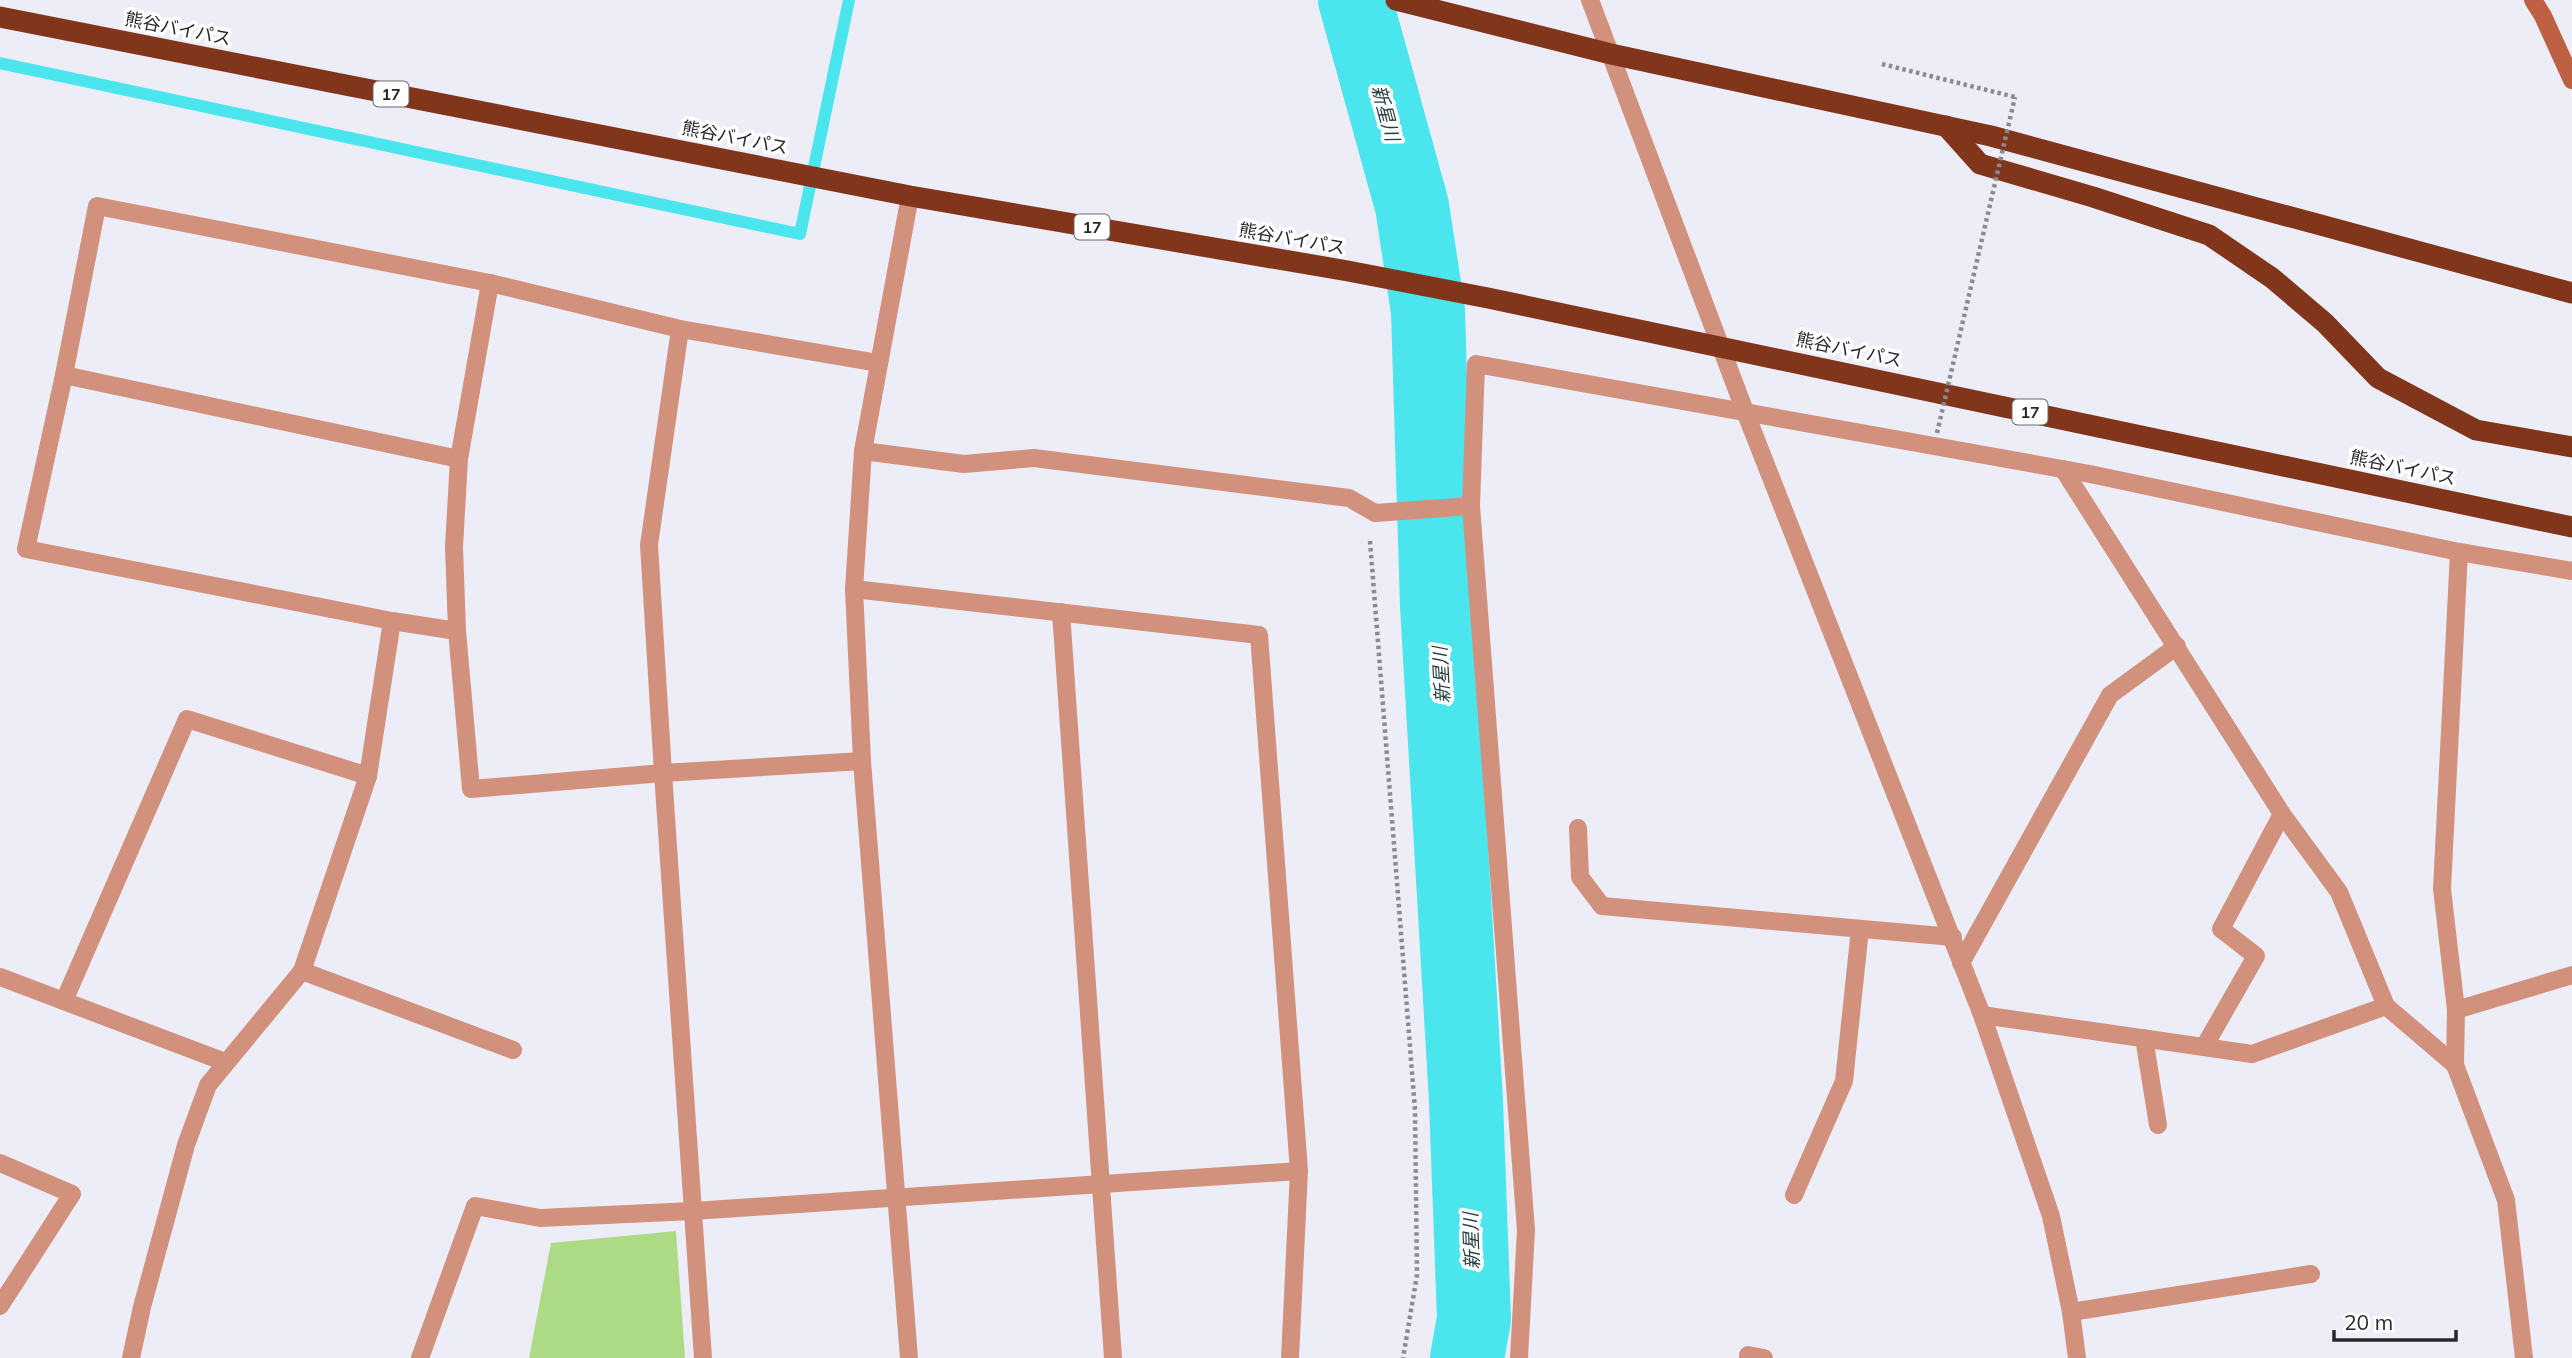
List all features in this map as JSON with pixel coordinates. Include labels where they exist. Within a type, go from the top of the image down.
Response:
[{"type":"highway","points":[[1397,0],[1611,54],[1991,136],[2572,293]]},
{"type":"highway","name":"熊谷バイパス","points":[[0,17],[911,196],[1348,271],[1488,298],[2572,527]]},
{"type":"highway","points":[[1947,127],[1980,164],[2209,235],[2272,278],[2325,324],[2378,378],[2476,430],[2572,447]]},
{"type":"street","points":[[1590,0],[1746,414],[1982,1015],[2051,1216],[2071,1312],[2077,1358]]},
{"type":"street","points":[[2533,0],[2572,80]]},
{"type":"street","points":[[909,1358],[862,761],[854,589],[863,451],[911,196]]},
{"type":"street","points":[[457,631],[392,621],[26,549],[97,206],[490,284],[680,329],[878,363]]},
{"type":"street","points":[[490,284],[459,459],[454,547],[457,631],[471,789],[663,773],[862,761]]},
{"type":"street","points":[[680,329],[649,545],[704,1358]]},
{"type":"street","points":[[1520,1358],[1526,1230],[1469,505],[1476,364],[2063,469],[2459,552],[2572,571]]},
{"type":"street","points":[[64,375],[459,459]]},
{"type":"street","points":[[863,451],[964,464],[1034,458],[1349,498],[1375,513],[1469,505]]},
{"type":"street","points":[[2063,469],[2282,814],[2339,892],[2386,1006],[2455,1065]]},
{"type":"street","points":[[2459,552],[2442,889],[2456,1010],[2455,1065],[2506,1200],[2524,1358]]},
{"type":"street","points":[[854,589],[1259,635],[1299,1171],[1290,1358]]},
{"type":"street","points":[[1061,612],[1113,1358]]},
{"type":"street","points":[[131,1358],[186,1144],[208,1085],[302,971],[368,776],[392,621]]},
{"type":"street","points":[[1961,963],[2110,695],[2177,646]]},
{"type":"street","points":[[64,1001],[187,719],[368,776]]},
{"type":"street","points":[[2204,1047],[2256,956],[2221,929],[2282,814]]},
{"type":"street","points":[[1578,828],[1580,877],[1602,906],[1953,937]]},
{"type":"street","points":[[1794,1195],[1844,1081],[1860,929]]},
{"type":"street","points":[[302,971],[513,1050]]},
{"type":"street","points":[[2456,1010],[2572,975]]},
{"type":"street","points":[[0,977],[226,1062]]},
{"type":"street","points":[[1982,1015],[2252,1054],[2386,1006]]},
{"type":"street","points":[[2144,1038],[2158,1125]]},
{"type":"street","points":[[0,1163],[72,1194],[0,1306]]},
{"type":"street","points":[[420,1358],[475,1206],[540,1218],[693,1211],[1299,1171]]},
{"type":"street","points":[[2071,1312],[2311,1274]]},
{"type":"street","points":[[1748,1358],[1748,1355],[1764,1358]]},
{"type":"path","points":[[1882,64],[2015,97],[1937,433]]},
{"type":"path","points":[[1370,533],[1415,1110],[1417,1275],[1403,1358]]},
{"type":"green space","points":[[676,1231],[685,1358],[529,1358],[551,1243]]},
{"type":"waterway","points":[[0,63],[800,234],[849,0]]},
{"type":"waterway","name":"新星川","points":[[1355,0],[1412,206],[1428,311],[1437,606],[1466,1101],[1474,1319],[1467,1358]]}]
